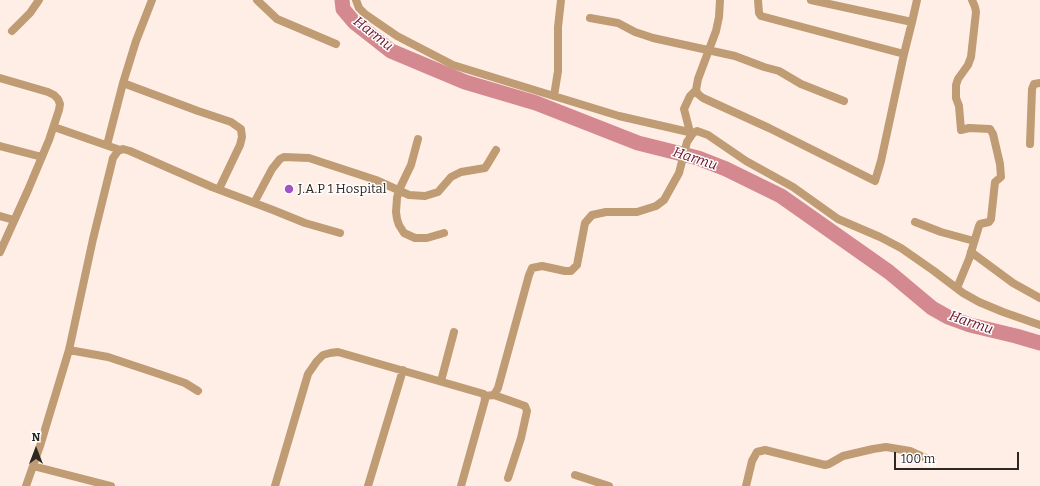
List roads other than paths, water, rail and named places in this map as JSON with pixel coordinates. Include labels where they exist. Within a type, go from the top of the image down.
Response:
[{"type":"street","points":[[12,31],[30,13],[38,0]]},
{"type":"street","points":[[107,145],[123,83],[136,41],[152,0]]},
{"type":"street","points":[[257,0],[277,19],[336,44]]},
{"type":"street","points":[[356,0],[359,8],[370,18],[397,36],[436,57],[470,71],[637,121],[691,132],[697,131],[708,135],[736,155],[793,187],[838,219],[880,237],[901,248],[957,288],[988,306],[1040,325]]},
{"type":"street","points":[[554,96],[558,63],[558,27],[561,0]]},
{"type":"street","points":[[494,394],[498,388],[532,268],[542,266],[571,271],[576,265],[585,223],[592,215],[606,212],[637,212],[656,206],[664,200],[679,173],[691,132],[684,109],[690,96],[696,90],[700,72],[719,17],[720,0]]},
{"type":"street","points":[[758,0],[759,13],[761,16],[904,54]]},
{"type":"street","points":[[811,0],[912,22]]},
{"type":"street","points":[[696,90],[703,98],[769,128],[875,182],[917,0]]},
{"type":"street","points":[[957,288],[980,224],[989,222],[991,219],[995,182],[1001,177],[994,134],[990,129],[969,128],[961,130],[959,106],[956,100],[956,85],[958,79],[970,61],[973,48],[976,10],[972,0]]},
{"type":"street","points":[[590,18],[618,24],[653,38],[709,49],[735,56],[779,71],[809,87],[844,100]]},
{"type":"street","points":[[0,78],[37,88],[54,95],[60,104],[54,126],[42,157],[0,252]]},
{"type":"street","points":[[123,83],[198,112],[231,122],[241,129],[242,133],[240,145],[219,189]]},
{"type":"street","points":[[1030,144],[1032,88],[1034,84],[1040,83]]},
{"type":"street","points":[[54,126],[120,150],[130,151],[219,189],[305,223],[340,233]]},
{"type":"street","points":[[418,139],[411,165],[399,190],[397,198],[396,212],[399,225],[404,233],[415,238],[427,238],[444,233]]},
{"type":"street","points":[[0,146],[42,157]]},
{"type":"street","points":[[26,486],[69,350],[93,239],[113,158],[120,150]]},
{"type":"street","points":[[254,203],[277,163],[280,159],[287,157],[304,157],[319,161],[376,180],[409,195],[425,196],[438,192],[456,175],[467,171],[485,168],[496,150]]},
{"type":"street","points":[[0,216],[14,220]]},
{"type":"street","points":[[915,222],[941,232],[974,241]]},
{"type":"street","points":[[971,252],[1013,282],[1040,298]]},
{"type":"street","points":[[441,381],[454,332]]},
{"type":"street","points":[[69,350],[108,357],[168,377],[198,391]]},
{"type":"street","points":[[275,486],[306,380],[311,368],[317,361],[323,355],[330,352],[338,352],[480,392],[485,396]]},
{"type":"street","points":[[368,486],[402,370]]},
{"type":"street","points":[[485,396],[494,394],[504,400],[525,406],[527,411],[521,438],[508,478]]},
{"type":"street","points":[[461,486],[485,396]]},
{"type":"street","points":[[746,486],[752,461],[758,452],[765,450],[825,465],[843,456],[873,448],[886,447],[910,451],[932,461]]},
{"type":"street","points":[[33,466],[111,486]]},
{"type":"street","points":[[575,475],[609,486]]},
{"type":"waterway","name":"Harmu","points":[[342,0],[343,9],[354,22],[391,51],[465,82],[536,103],[638,143],[698,158],[726,169],[781,196],[889,272],[932,308],[948,317],[970,325],[1040,343]]},
{"type":"place","name":"J.A.P 1 Hospital","points":[[289,189]]}]
